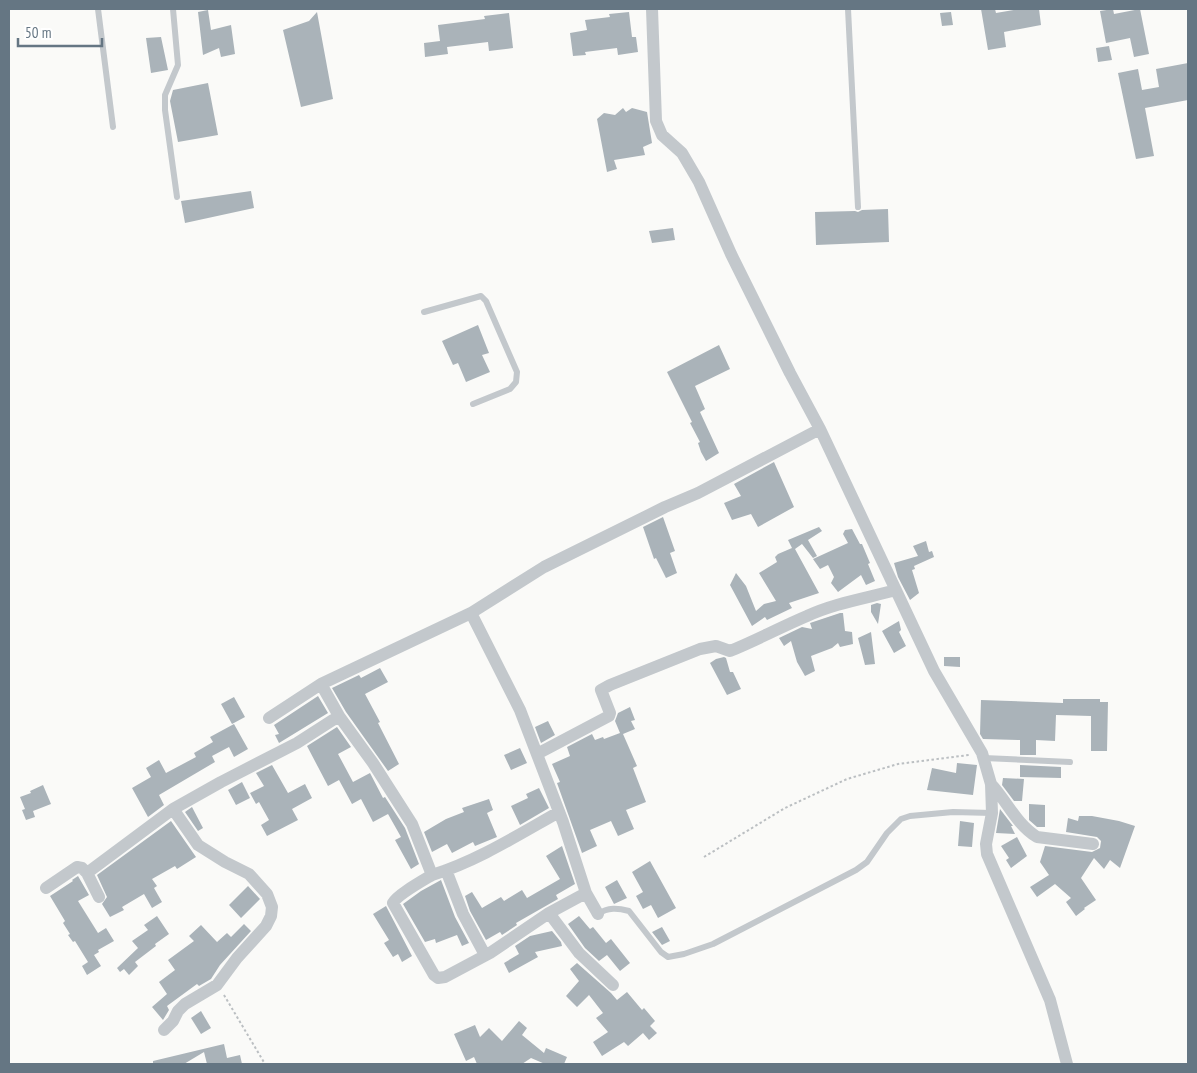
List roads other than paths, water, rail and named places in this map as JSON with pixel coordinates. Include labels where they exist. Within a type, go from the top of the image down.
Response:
[{"type":"street","points":[[652,9],[656,121],[662,135],[690,164],[781,356],[820,429],[934,671],[983,755],[991,784],[992,813],[986,844],[987,854],[1050,1000],[1067,1064]]},
{"type":"street","points":[[269,718],[321,684],[471,613],[544,567],[665,507],[698,493],[820,429]]},
{"type":"street","points":[[537,754],[609,716],[610,713],[601,690],[610,685],[700,649],[716,646],[730,651],[823,610],[896,590]]},
{"type":"street","points":[[471,613],[508,685],[563,822],[586,893],[598,914]]},
{"type":"street","points":[[321,684],[339,716],[373,763],[412,824],[432,875]]},
{"type":"street","points":[[87,873],[174,809],[221,782],[296,744],[339,716]]},
{"type":"street","points":[[991,784],[1013,815],[1029,832],[1037,837],[1093,844]]},
{"type":"street","points":[[164,1030],[174,1021],[178,1011],[185,1004],[217,985],[237,958],[266,926],[271,916],[272,907],[267,894],[249,874],[198,845],[174,809]]},
{"type":"street","points":[[559,812],[496,847],[432,875],[395,897],[393,903],[434,975],[438,978],[445,977],[485,955],[549,913],[586,893]]},
{"type":"street","points":[[46,888],[77,867],[82,868],[87,873],[99,897]]},
{"type":"street","points":[[446,870],[463,914],[485,955]]},
{"type":"street","points":[[549,913],[579,953],[613,985]]},
{"type":"lane","points":[[98,9],[113,127]]},
{"type":"lane","points":[[174,9],[178,65],[165,96],[165,110],[177,197]]},
{"type":"lane","points":[[848,9],[858,207]]},
{"type":"lane","points":[[424,312],[481,296],[486,301],[517,372],[516,382],[510,389],[474,404]]},
{"type":"lane","points":[[983,755],[1070,762]]},
{"type":"lane","points":[[598,914],[610,909],[629,911],[661,952],[668,957],[684,954],[713,944],[856,870],[867,862],[887,833],[900,819],[910,816],[953,812],[992,813]]}]
